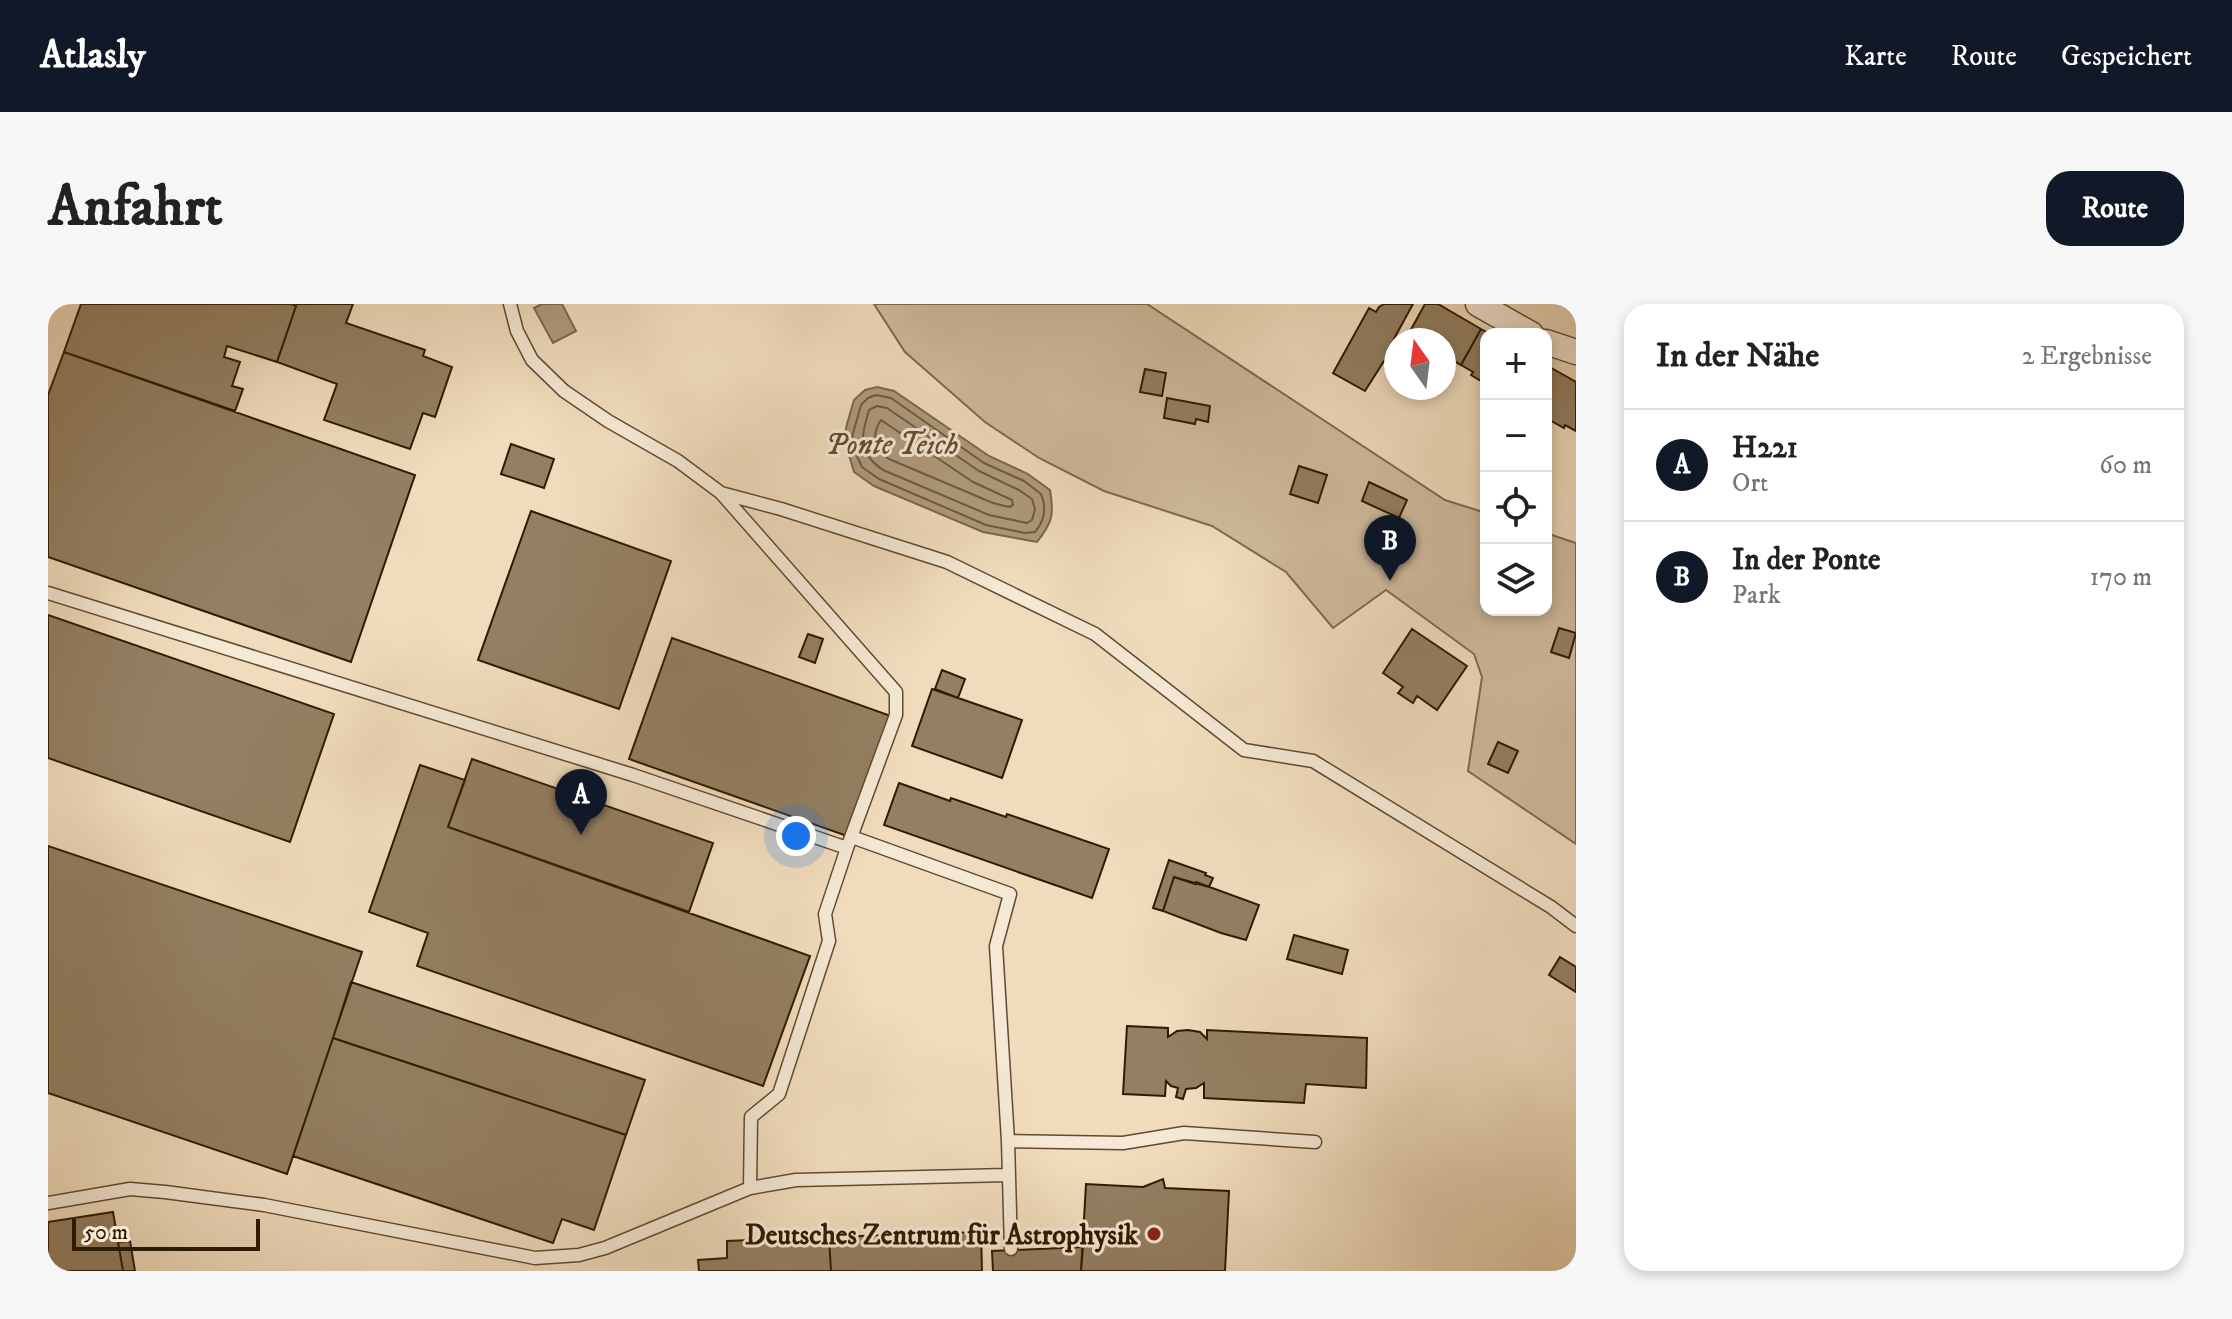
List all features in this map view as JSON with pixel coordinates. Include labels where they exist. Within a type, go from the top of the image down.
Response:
[{"type":"street","points":[[1478,304],[1520,328]]},
{"type":"street","points":[[1552,344],[1576,352]]},
{"type":"lane","points":[[510,304],[517,331],[532,360],[564,391],[608,421],[678,461],[721,493],[896,692],[896,715],[825,914],[829,941],[779,1094],[751,1117],[750,1188]]},
{"type":"lane","points":[[721,493],[947,562],[1095,634],[1244,750],[1313,761],[1551,907],[1576,926]]},
{"type":"lane","points":[[48,593],[1010,894],[996,946],[1011,1249]]},
{"type":"lane","points":[[1008,1141],[1123,1143],[1184,1133],[1315,1142]]},
{"type":"lane","points":[[48,1203],[130,1189],[165,1192],[264,1205],[535,1258],[579,1255],[605,1248],[750,1188],[796,1180],[1008,1175]]},
{"type":"shaded area","points":[[874,304],[1147,304],[1445,500],[1480,511],[1480,616],[1552,616],[1552,535],[1576,543],[1576,844],[1468,771],[1482,677],[1474,654],[1386,590],[1333,628],[1286,572],[1212,526],[1104,491],[1039,458],[985,422],[905,352]]},
{"type":"water","points":[[542,304],[562,304],[576,331],[553,343],[534,308]]},
{"type":"water","name":"Ponte Teich","points":[[877,387],[894,391],[989,456],[1028,474],[1050,490],[1051,518],[1037,542],[983,532],[874,486],[854,472],[844,438],[847,424],[854,400],[865,390]]},
{"type":"building","points":[[81,304],[296,306],[277,362],[227,346],[224,357],[240,362],[232,386],[243,389],[235,411],[64,352]]},
{"type":"building","points":[[291,304],[353,304],[346,323],[425,350],[423,356],[452,367],[435,417],[423,413],[410,449],[324,420],[337,384],[277,362],[296,306]]},
{"type":"building","points":[[1384,304],[1413,304],[1400,328],[1384,328],[1384,361],[1365,391],[1333,373],[1369,308],[1376,312]]},
{"type":"building","points":[[1425,304],[1438,304],[1480,331],[1461,365],[1456,362],[1456,328],[1412,328]]},
{"type":"building","points":[[1480,331],[1480,380],[1461,365]]},
{"type":"building","points":[[64,352],[415,475],[351,662],[48,557],[48,395]]},
{"type":"building","points":[[1552,368],[1576,382],[1576,431],[1565,425],[1564,428],[1552,421]]},
{"type":"building","points":[[1145,369],[1166,373],[1162,396],[1140,392]]},
{"type":"building","points":[[1167,398],[1210,406],[1208,422],[1196,419],[1195,424],[1164,418]]},
{"type":"building","points":[[511,444],[554,459],[544,488],[501,474]]},
{"type":"building","points":[[1299,466],[1327,475],[1318,503],[1290,494]]},
{"type":"building","points":[[1369,482],[1407,500],[1399,518],[1362,501]]},
{"type":"building","points":[[531,511],[671,561],[619,709],[478,660]]},
{"type":"building","points":[[1381,529],[1404,541],[1390,566],[1368,553]]},
{"type":"building","points":[[48,615],[334,714],[290,842],[48,758]]},
{"type":"building","points":[[1559,628],[1576,633],[1569,658],[1551,652]]},
{"type":"building","points":[[1412,629],[1467,666],[1437,710],[1417,696],[1413,703],[1398,693],[1403,687],[1383,673]]},
{"type":"building","points":[[808,634],[823,639],[815,663],[799,657]]},
{"type":"building","points":[[672,638],[891,716],[847,836],[629,759]]},
{"type":"building","points":[[942,670],[965,679],[958,698],[935,689]]},
{"type":"building","points":[[932,689],[1022,720],[1002,778],[912,746]]},
{"type":"building","points":[[1498,742],[1518,751],[1508,773],[1488,764]]},
{"type":"building","points":[[472,759],[713,843],[689,912],[448,827]]},
{"type":"building","points":[[420,765],[465,780],[448,827],[810,956],[763,1086],[417,966],[428,933],[369,912]]},
{"type":"building","points":[[899,783],[950,801],[951,798],[1006,817],[1007,814],[1109,849],[1092,898],[884,825]]},
{"type":"building","points":[[48,846],[362,952],[287,1174],[48,1093]]},
{"type":"building","points":[[1169,860],[1213,878],[1209,887],[1174,877],[1163,911],[1153,908]]},
{"type":"building","points":[[1174,877],[1259,905],[1246,940],[1163,911]]},
{"type":"building","points":[[1294,935],[1348,950],[1342,974],[1287,959]]},
{"type":"building","points":[[1560,957],[1576,967],[1576,992],[1549,975]]},
{"type":"building","points":[[351,982],[645,1080],[626,1135],[333,1038]]},
{"type":"building","points":[[1127,1026],[1168,1028],[1168,1037],[1177,1031],[1188,1030],[1200,1032],[1207,1039],[1207,1030],[1367,1038],[1366,1088],[1306,1084],[1304,1103],[1204,1098],[1204,1083],[1186,1089],[1183,1099],[1176,1097],[1178,1088],[1166,1081],[1165,1096],[1123,1094]]},
{"type":"building","points":[[333,1038],[626,1135],[594,1230],[562,1219],[553,1243],[293,1156]]},
{"type":"building","points":[[1163,1179],[1165,1188],[1229,1191],[1225,1271],[1081,1271],[1086,1184],[1143,1187]]},
{"type":"building","points":[[113,1212],[123,1271],[48,1271],[48,1222]]},
{"type":"building","points":[[981,1232],[982,1271],[831,1271],[829,1237]]},
{"type":"building","points":[[829,1237],[831,1271],[699,1271],[698,1260],[727,1258],[727,1241]]},
{"type":"building","points":[[130,1241],[135,1271],[123,1271],[118,1242]]},
{"type":"building","points":[[1083,1247],[1081,1271],[993,1271],[992,1251]]},
{"type":"place","name":"In der Ponte","points":[[1390,581]]},
{"type":"place","name":"H221","points":[[581,835]]},
{"type":"place","name":"Deutsches Zentrum für Astrophysik","points":[[1154,1234]]}]
